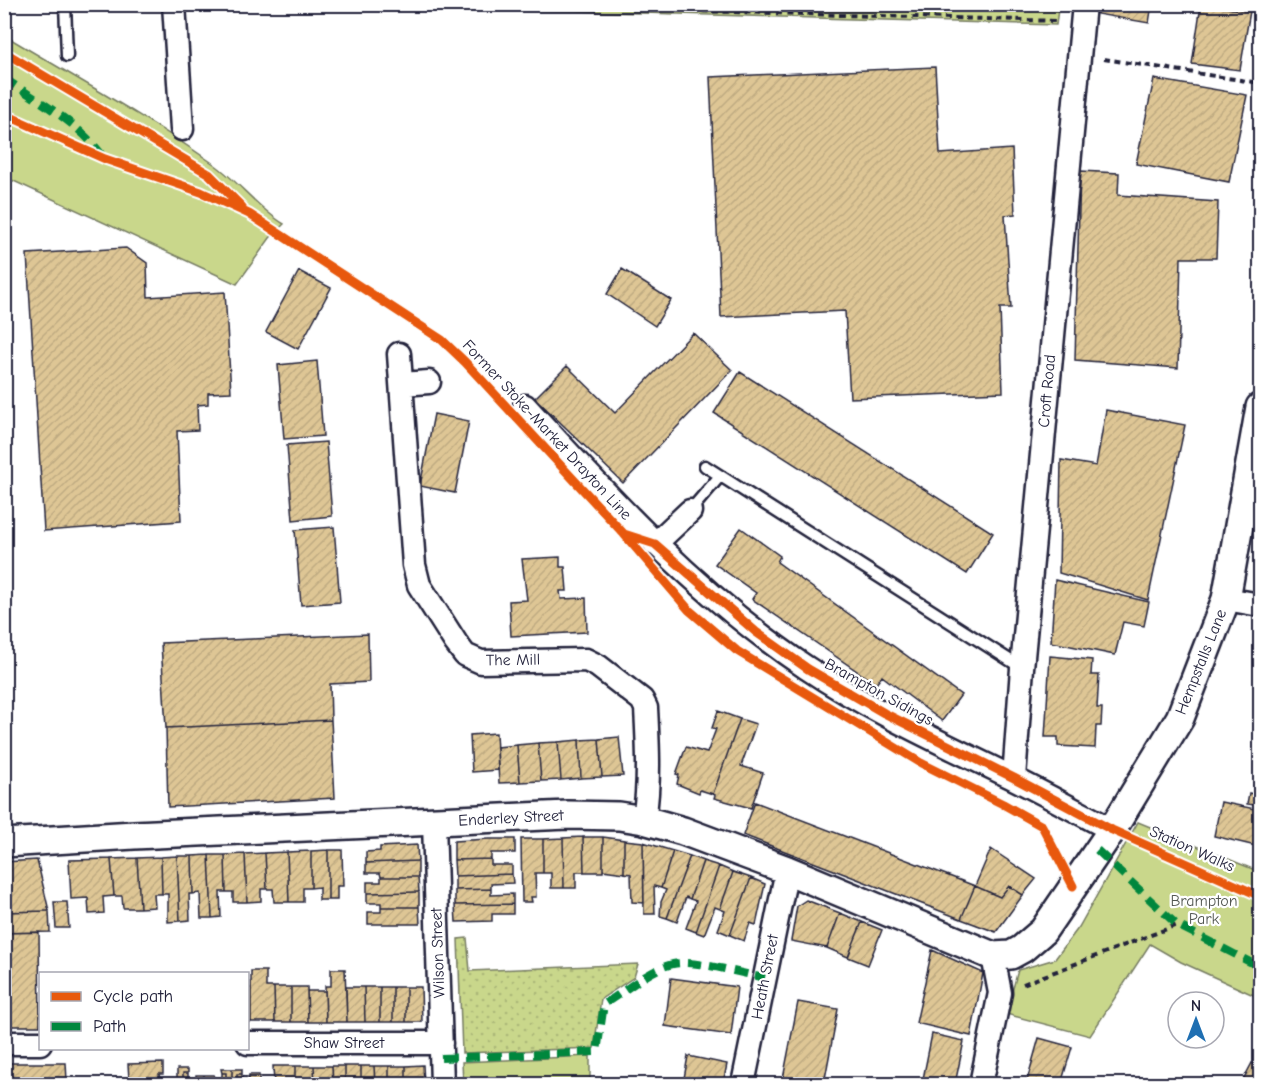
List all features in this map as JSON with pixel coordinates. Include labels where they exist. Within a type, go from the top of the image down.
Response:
[{"type":"street","points":[[174,4],[183,129]]},
{"type":"street","name":"Croft Road","points":[[1014,778],[1022,668],[1083,15]]},
{"type":"street","name":"The Mill","points":[[399,354],[414,565],[418,585],[465,655],[481,662],[586,660],[598,666],[642,700],[646,708],[649,767],[649,790],[644,820]]},
{"type":"street","points":[[402,384],[429,382]]},
{"type":"street","name":"Brampton Sidings","points":[[525,406],[655,544],[756,632],[808,669],[930,738],[1014,778],[1112,830]]},
{"type":"street","name":"Hempstalls Lane","points":[[993,956],[1011,955],[1043,931],[1112,830],[1180,718],[1226,599],[1260,407]]},
{"type":"street","points":[[655,544],[690,511]]},
{"type":"street","points":[[1226,599],[1260,605]]},
{"type":"street","name":"Enderley Street","points":[[4,843],[568,815],[619,816],[684,831],[787,870],[993,956]]},
{"type":"street","name":"Wilson Street","points":[[435,822],[442,1084]]},
{"type":"street","name":"Heath Street","points":[[743,1084],[787,870]]},
{"type":"street","points":[[981,1084],[1000,993],[993,956]]},
{"type":"street","points":[[4,1043],[39,1043]]},
{"type":"street","name":"Shaw Street","points":[[249,1043],[441,1043]]},
{"type":"lane","points":[[65,4],[67,56]]},
{"type":"lane","points":[[705,466],[1022,668]]},
{"type":"lane","points":[[690,511],[720,476]]},
{"type":"path","points":[[699,4],[699,11],[1056,21],[1083,15]]},
{"type":"path","points":[[1078,55],[1260,83]]},
{"type":"path","points":[[1000,993],[1176,925]]},
{"type":"green space","points":[[943,4],[1058,9],[1056,25],[575,11],[301,8],[301,5]]},
{"type":"green space","points":[[4,35],[186,145],[221,169],[265,210],[284,224],[270,238],[237,284],[5,177]]},
{"type":"green space","name":"Brampton Park","points":[[1138,822],[1260,872],[1260,998],[1181,962],[1150,944],[1090,1036],[1006,1014],[1018,970],[1055,959],[1079,927]]},
{"type":"green space","points":[[467,938],[470,971],[638,964],[634,977],[601,999],[594,1048],[462,1053],[458,939]]},
{"type":"green space","points":[[590,1056],[590,1084],[463,1084],[462,1062]]},
{"type":"building","points":[[1098,4],[1152,4],[1149,23],[1097,14]]},
{"type":"building","points":[[1201,5],[1250,11],[1240,70],[1192,64]]},
{"type":"building","points":[[935,67],[940,154],[1012,149],[1015,214],[1005,215],[1011,308],[1000,308],[1003,392],[850,398],[845,311],[721,317],[710,77]]},
{"type":"building","points":[[1154,79],[1247,95],[1229,182],[1136,164]]},
{"type":"building","points":[[1080,171],[1119,173],[1118,195],[1218,202],[1216,258],[1181,258],[1178,368],[1075,360]]},
{"type":"building","points":[[126,248],[147,263],[148,297],[225,292],[231,392],[208,393],[208,404],[197,405],[198,430],[177,431],[181,521],[44,531],[27,254]]},
{"type":"building","points":[[622,269],[671,300],[655,326],[607,294]]},
{"type":"building","points":[[299,271],[331,288],[298,349],[266,332]]},
{"type":"building","points":[[693,333],[732,370],[623,483],[535,398],[567,366],[615,413]]},
{"type":"building","points":[[317,361],[323,436],[284,439],[278,365]]},
{"type":"building","points":[[740,372],[993,533],[967,574],[714,413]]},
{"type":"building","points":[[1106,410],[1185,425],[1148,600],[1059,573],[1061,460],[1096,466]]},
{"type":"building","points":[[434,414],[469,421],[455,493],[420,486]]},
{"type":"building","points":[[326,442],[332,516],[293,520],[287,445]]},
{"type":"building","points":[[334,527],[340,602],[301,605],[295,530]]},
{"type":"building","points":[[741,528],[780,556],[777,562],[961,695],[942,721],[882,676],[876,684],[752,599],[756,593],[715,564]]},
{"type":"building","points":[[560,557],[560,567],[565,567],[567,591],[560,591],[561,599],[586,598],[587,632],[511,636],[509,601],[527,600],[522,559]]},
{"type":"building","points":[[1055,580],[1149,602],[1144,626],[1123,622],[1115,655],[1051,642]]},
{"type":"building","points":[[368,634],[369,682],[330,684],[331,720],[166,728],[161,643]]},
{"type":"building","points":[[1050,656],[1092,660],[1091,675],[1099,675],[1097,708],[1102,708],[1101,726],[1096,726],[1095,748],[1058,746],[1058,737],[1045,737]]},
{"type":"building","points":[[718,711],[740,719],[713,794],[700,790],[699,793],[677,784],[679,775],[676,774],[686,747],[707,753],[716,729],[712,728]]},
{"type":"building","points":[[740,719],[756,724],[741,766],[763,773],[751,808],[714,798],[713,794]]},
{"type":"building","points":[[331,720],[335,798],[168,807],[166,728]]},
{"type":"building","points":[[496,733],[498,770],[472,772],[470,735]]},
{"type":"building","points":[[619,737],[623,776],[602,777],[599,739]]},
{"type":"building","points":[[599,739],[602,777],[581,778],[579,740]]},
{"type":"building","points":[[579,740],[581,778],[561,780],[558,742]]},
{"type":"building","points":[[558,742],[561,780],[541,781],[538,743]]},
{"type":"building","points":[[538,743],[541,781],[520,782],[517,745]]},
{"type":"building","points":[[517,745],[520,782],[499,783],[497,747]]},
{"type":"building","points":[[1259,767],[1260,806],[1247,804],[1249,793],[1253,794]]},
{"type":"building","points":[[755,802],[975,886],[961,919],[743,835]]},
{"type":"building","points":[[1221,802],[1260,810],[1260,847],[1214,836]]},
{"type":"building","points":[[583,837],[584,872],[576,872],[576,888],[564,888],[563,838]]},
{"type":"building","points":[[583,837],[603,837],[603,872],[584,872]]},
{"type":"building","points":[[603,837],[624,840],[624,873],[603,870]]},
{"type":"building","points":[[563,838],[564,888],[551,888],[551,873],[543,873],[543,839]]},
{"type":"building","points":[[515,839],[515,853],[491,853],[491,859],[454,860],[454,841]]},
{"type":"building","points":[[521,839],[543,839],[543,873],[535,873],[536,897],[531,897],[532,902],[522,902]]},
{"type":"building","points":[[624,840],[643,842],[644,903],[632,902],[631,874],[624,873]]},
{"type":"building","points":[[643,842],[673,851],[661,888],[654,886],[655,914],[644,914]]},
{"type":"building","points":[[417,845],[418,861],[366,863],[366,852],[380,851],[380,847]]},
{"type":"building","points":[[991,849],[1036,879],[1023,895],[1009,886],[1000,897],[975,886]]},
{"type":"building","points":[[328,850],[328,900],[319,900],[319,887],[311,888],[311,851]]},
{"type":"building","points":[[328,850],[342,850],[343,886],[337,886],[337,900],[328,900]]},
{"type":"building","points":[[311,851],[311,888],[303,888],[303,902],[289,902],[287,852]]},
{"type":"building","points":[[673,851],[690,856],[667,918],[660,916],[661,902],[666,890],[661,888]]},
{"type":"building","points":[[287,852],[289,902],[274,902],[273,889],[267,889],[265,853]]},
{"type":"building","points":[[265,853],[267,889],[261,889],[261,901],[247,902],[245,854]]},
{"type":"building","points":[[245,854],[247,902],[233,902],[233,892],[226,892],[225,855]]},
{"type":"building","points":[[209,855],[212,918],[201,918],[200,893],[193,894],[192,856]]},
{"type":"building","points":[[209,855],[225,855],[226,892],[220,892],[221,917],[212,918]]},
{"type":"building","points":[[177,856],[180,921],[168,922],[168,894],[162,894],[161,857]]},
{"type":"building","points":[[177,856],[192,856],[193,894],[189,894],[190,920],[180,921]]},
{"type":"building","points":[[690,856],[703,861],[690,899],[686,897],[677,922],[667,918]]},
{"type":"building","points":[[161,857],[162,894],[154,894],[155,907],[140,908],[137,858]]},
{"type":"building","points":[[137,858],[140,908],[123,908],[122,896],[114,896],[111,859]]},
{"type":"building","points":[[111,859],[114,896],[103,897],[104,913],[89,914],[88,898],[71,899],[69,860]]},
{"type":"building","points":[[491,859],[491,865],[512,865],[512,874],[455,876],[454,860]]},
{"type":"building","points":[[37,860],[49,911],[4,912],[4,862]]},
{"type":"building","points":[[418,861],[418,877],[381,877],[380,873],[366,873],[366,863]]},
{"type":"building","points":[[703,861],[719,866],[696,932],[686,928],[696,901],[690,899]]},
{"type":"building","points":[[719,866],[733,872],[720,909],[715,907],[704,935],[696,932]]},
{"type":"building","points":[[733,872],[751,878],[730,935],[718,930],[725,911],[720,909]]},
{"type":"building","points":[[512,874],[513,883],[491,884],[491,889],[455,890],[455,876]]},
{"type":"building","points":[[381,877],[418,877],[419,892],[367,893],[367,882],[381,882]]},
{"type":"building","points":[[751,878],[765,884],[756,925],[750,923],[744,941],[730,935]]},
{"type":"building","points":[[975,886],[1000,897],[1009,886],[1023,895],[996,932],[961,919]]},
{"type":"building","points":[[491,889],[491,895],[513,894],[513,904],[455,905],[455,890]]},
{"type":"building","points":[[419,892],[419,907],[381,907],[381,903],[367,903],[367,893]]},
{"type":"building","points":[[806,900],[840,913],[827,948],[791,941],[797,906]]},
{"type":"building","points":[[54,902],[67,902],[69,928],[56,928]]},
{"type":"building","points":[[513,904],[513,914],[492,914],[492,921],[456,922],[455,905]]},
{"type":"building","points":[[381,907],[419,907],[420,924],[368,924],[368,912],[381,912]]},
{"type":"building","points":[[49,911],[50,932],[4,933],[4,912]]},
{"type":"building","points":[[840,913],[862,922],[848,957],[827,948]]},
{"type":"building","points":[[862,922],[882,930],[868,965],[848,957]]},
{"type":"building","points":[[39,932],[39,1026],[4,1026],[4,933]]},
{"type":"building","points":[[932,950],[983,973],[971,1036],[916,1023]]},
{"type":"building","points":[[331,969],[345,969],[347,1022],[326,1022],[325,986],[331,986]]},
{"type":"building","points":[[251,971],[266,971],[266,987],[274,987],[275,1022],[251,1022]]},
{"type":"building","points":[[671,978],[737,987],[731,1035],[665,1026]]},
{"type":"building","points":[[274,987],[291,987],[291,1022],[275,1022]]},
{"type":"building","points":[[291,987],[307,987],[308,1022],[291,1022]]},
{"type":"building","points":[[346,987],[364,987],[365,1022],[347,1022]]},
{"type":"building","points":[[364,987],[380,987],[380,1022],[365,1022]]},
{"type":"building","points":[[380,987],[393,987],[393,1022],[380,1022]]},
{"type":"building","points":[[393,987],[406,987],[406,1022],[393,1022]]},
{"type":"building","points":[[406,987],[421,987],[422,1022],[406,1022]]},
{"type":"building","points":[[249,988],[251,988],[251,1022],[249,1022]]},
{"type":"building","points":[[307,991],[325,991],[326,1022],[308,1022]]},
{"type":"building","points":[[798,1002],[838,1009],[824,1084],[782,1084]]},
{"type":"building","points":[[932,1034],[964,1041],[955,1084],[922,1084]]},
{"type":"building","points":[[1039,1038],[1072,1047],[1061,1084],[1026,1084]]},
{"type":"building","points":[[688,1056],[727,1064],[723,1084],[683,1084]]},
{"type":"building","points":[[1260,1057],[1260,1084],[1251,1084],[1243,1080],[1252,1063],[1256,1065]]},
{"type":"building","points":[[4,1063],[66,1063],[67,1081],[4,1084]]},
{"type":"building","points":[[163,1063],[163,1074],[159,1074],[160,1081],[164,1081],[164,1084],[125,1084],[125,1079],[129,1079],[128,1064]]},
{"type":"building","points":[[423,1065],[424,1084],[406,1084],[406,1066]]},
{"type":"building","points":[[273,1066],[295,1066],[295,1084],[274,1084]]},
{"type":"building","points":[[295,1066],[314,1066],[315,1084],[295,1084]]},
{"type":"building","points":[[314,1066],[332,1066],[333,1084],[315,1084]]},
{"type":"building","points":[[332,1066],[345,1066],[345,1084],[333,1084]]},
{"type":"building","points":[[345,1066],[361,1066],[361,1084],[345,1084]]},
{"type":"building","points":[[361,1066],[374,1066],[375,1084],[361,1084]]},
{"type":"building","points":[[374,1066],[389,1066],[389,1084],[375,1084]]},
{"type":"building","points":[[389,1066],[406,1066],[406,1084],[389,1084]]},
{"type":"building","points":[[177,1069],[188,1069],[188,1073],[183,1073],[183,1084],[177,1084]]},
{"type":"building","points":[[221,1069],[232,1069],[232,1084],[226,1084],[226,1073],[222,1073]]},
{"type":"building","points":[[232,1069],[242,1069],[242,1074],[237,1074],[237,1084],[232,1084]]},
{"type":"building","points":[[183,1073],[188,1073],[188,1079],[196,1079],[196,1075],[204,1075],[204,1084],[183,1084]]},
{"type":"building","points":[[222,1073],[226,1073],[226,1084],[204,1084],[204,1075],[214,1075],[214,1079],[222,1079]]},
{"type":"building","points":[[237,1074],[242,1074],[242,1079],[249,1079],[249,1075],[259,1075],[259,1084],[237,1084]]},
{"type":"building","points":[[67,1081],[67,1084],[15,1084],[21,1083]]},
{"type":"marked path","points":[[4,76],[71,124],[102,155]]},
{"type":"marked path","points":[[1097,850],[1177,925],[1260,967]]},
{"type":"marked path","points":[[441,1058],[597,1052],[604,1004],[646,976],[673,964],[705,965],[765,978]]},
{"type":"cycle path","points":[[4,52],[209,174],[242,207]]},
{"type":"cycle path","name":"Former Stoke-Market Drayton Line","points":[[4,114],[105,159],[201,192],[249,214],[442,340],[624,534],[689,610],[737,651],[921,763],[1042,826],[1073,886]]},
{"type":"cycle path","name":"Former Stoke-Market Drayton Line","points":[[624,534],[655,544],[756,632],[808,669],[884,713],[1112,830],[1260,896]]}]
